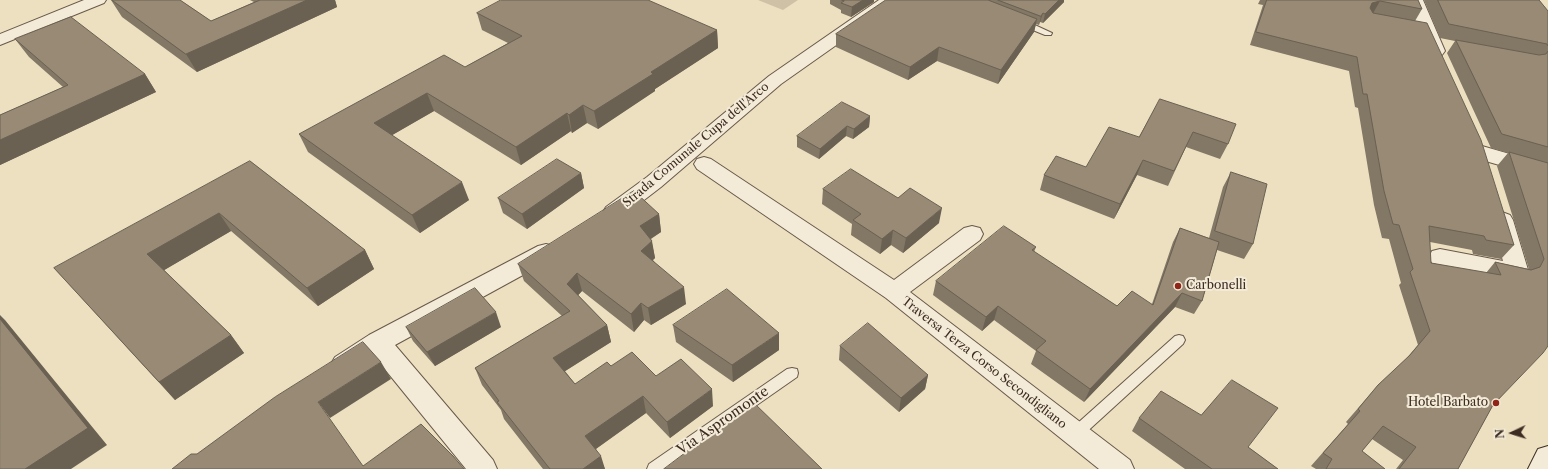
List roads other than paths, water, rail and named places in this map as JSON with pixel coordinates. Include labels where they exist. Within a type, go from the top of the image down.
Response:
[{"type":"street","points":[[0,40],[98,0]]},
{"type":"street","name":"Strada Comunale Cupa dell'Arco","points":[[601,220],[625,205],[654,182],[775,80],[890,0]]},
{"type":"street","points":[[1415,0],[1424,34],[1441,63]]},
{"type":"street","points":[[1424,34],[1455,48]]},
{"type":"street","points":[[1489,175],[1479,145],[1548,172]]},
{"type":"street","name":"Traversa Terza Corso Secondigliano","points":[[704,164],[894,292],[1120,469]]},
{"type":"street","points":[[1440,257],[1518,273],[1496,198]]},
{"type":"street","name":"Traversa Terza Corso Secondigliano","points":[[894,292],[972,234]]},
{"type":"street","points":[[325,376],[378,342],[561,244]]},
{"type":"street","points":[[378,342],[483,469]]},
{"type":"street","points":[[1542,469],[1548,458]]},
{"type":"lane","points":[[1012,19],[1048,33]]},
{"type":"lane","name":"Traversa Terza Corso Secondigliano","points":[[1075,434],[1179,340]]},
{"type":"lane","name":"Via Aspromonte","points":[[654,469],[792,373]]},
{"type":"place","name":"Carbonelli","points":[[1178,286]]},
{"type":"place","name":"Hotel Barbato","points":[[1496,403]]}]
